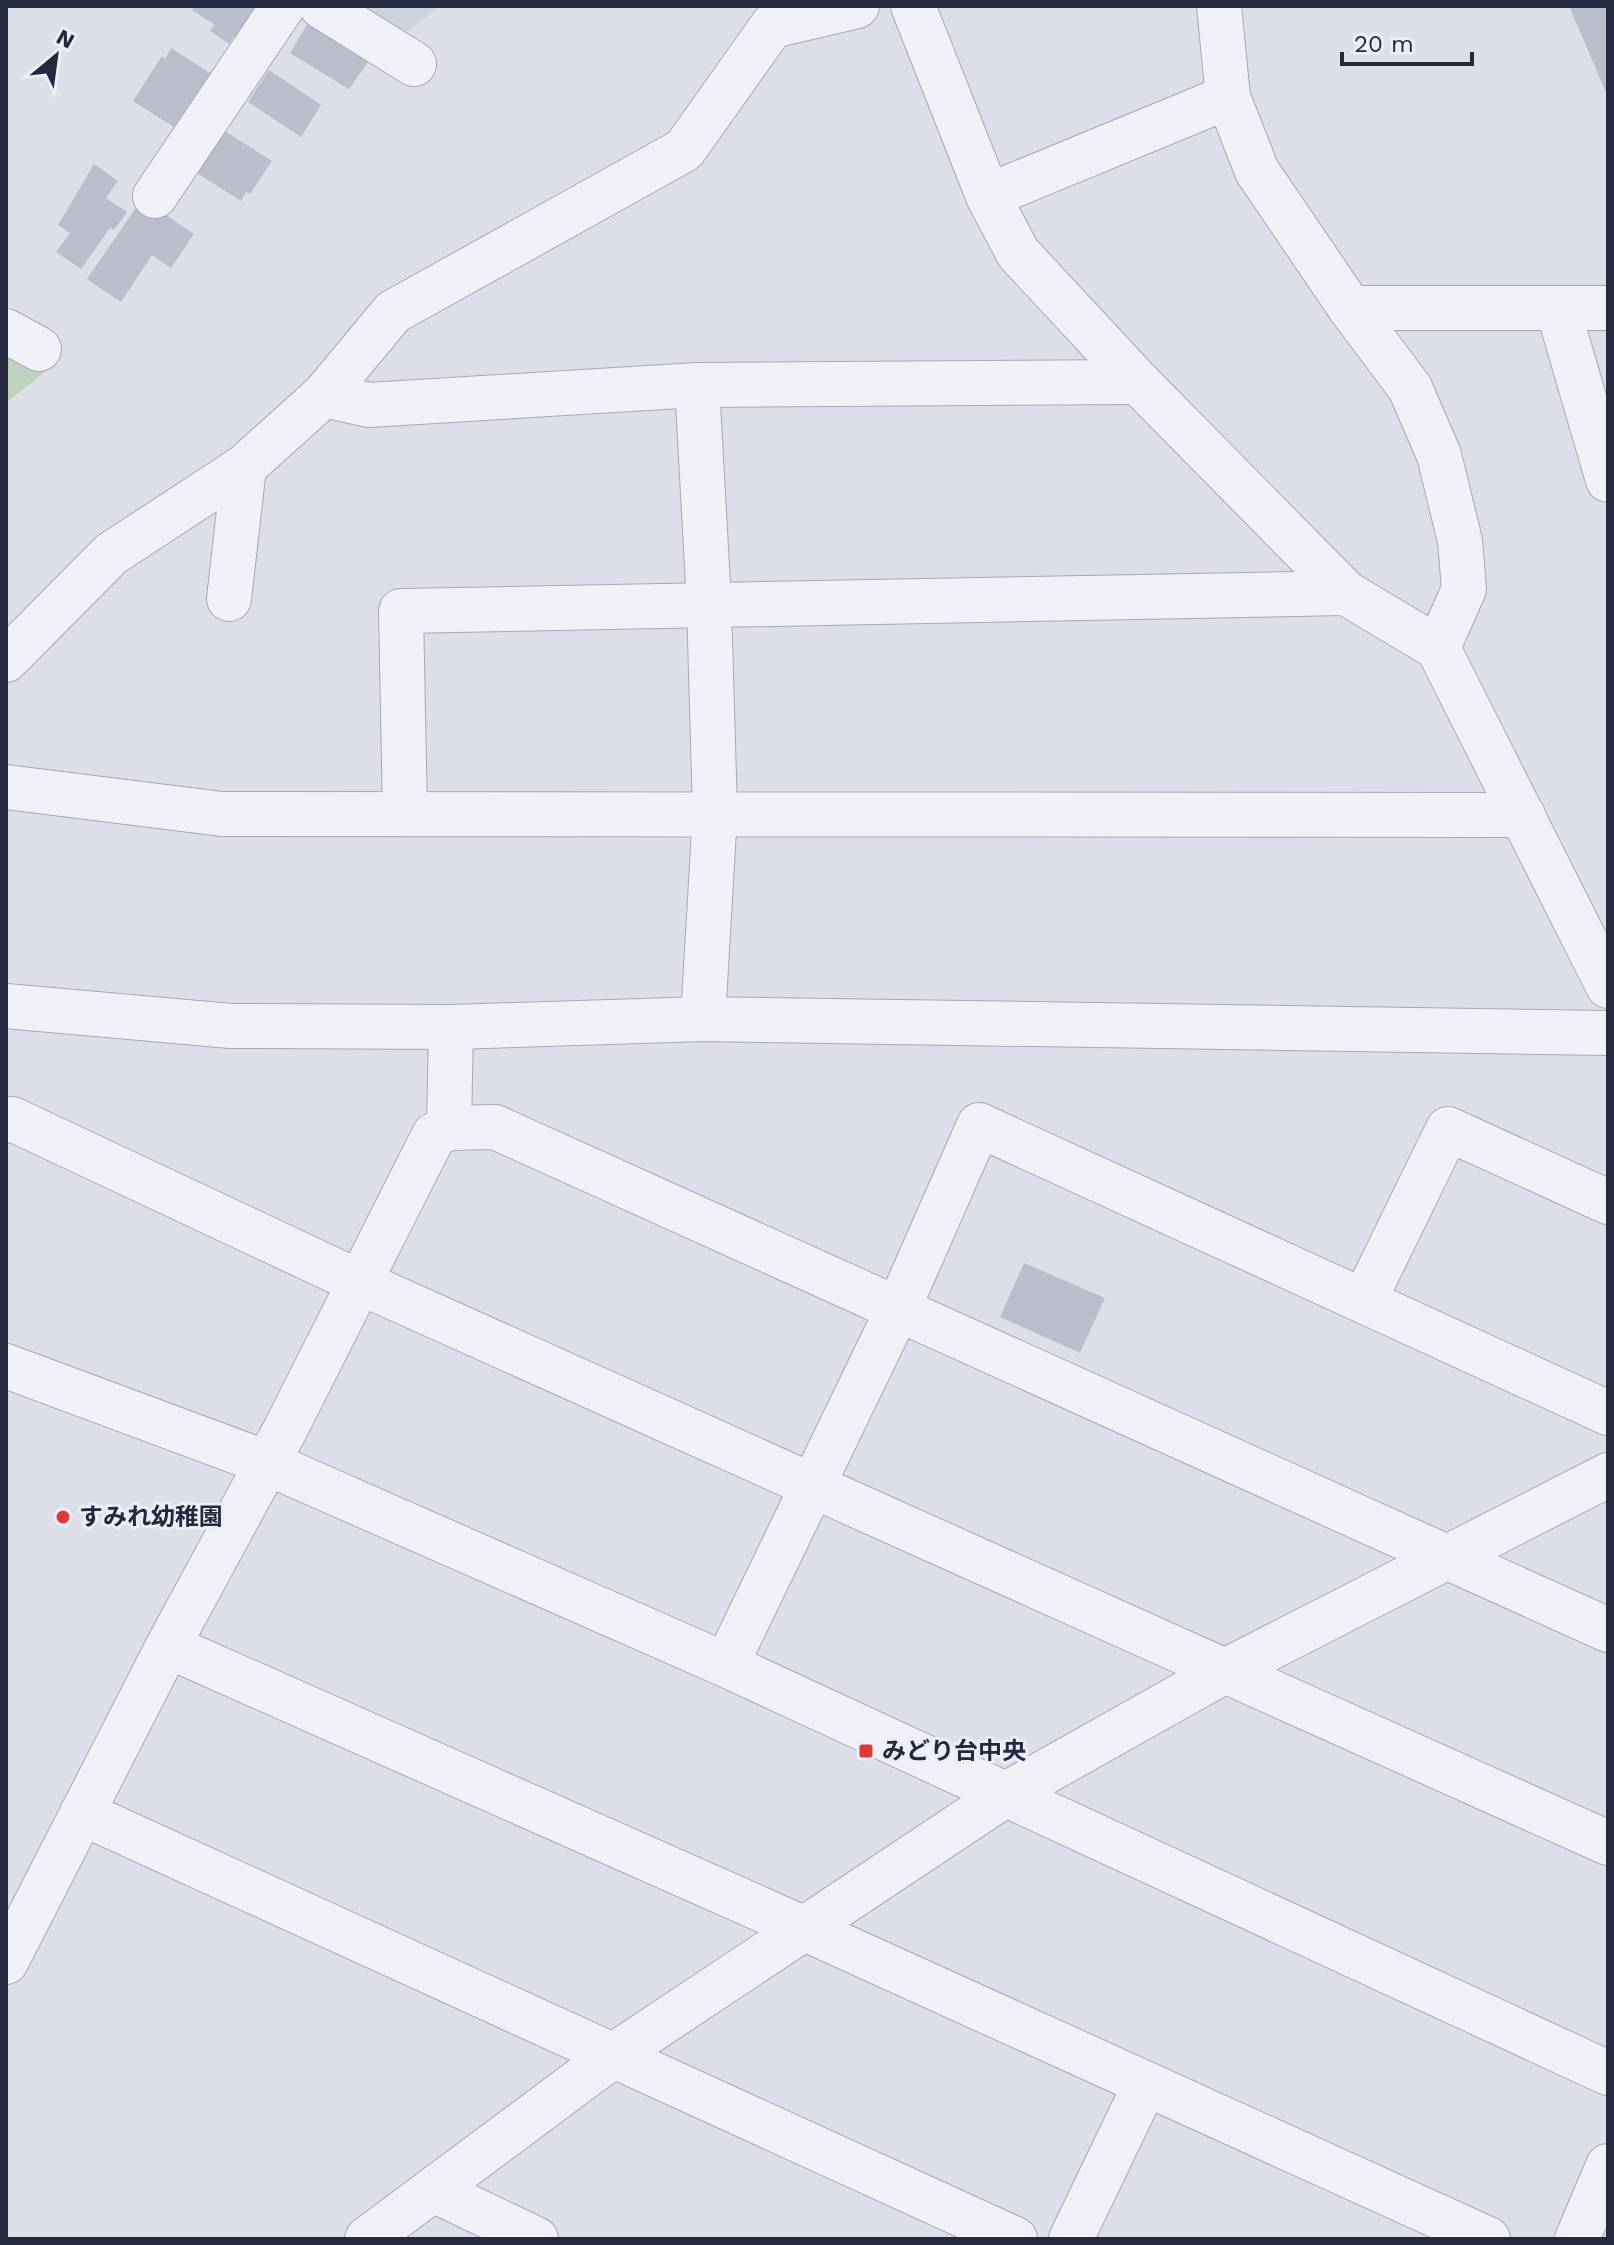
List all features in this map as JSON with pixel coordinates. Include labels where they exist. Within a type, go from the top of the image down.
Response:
[{"type":"street","points":[[155,196],[283,6]]},
{"type":"street","points":[[321,6],[414,64]]},
{"type":"street","points":[[6,660],[111,554],[244,467],[324,395],[393,312],[684,150],[772,26],[857,6]]},
{"type":"street","points":[[913,6],[988,196],[1018,253],[1138,382],[1346,593],[1438,648],[1608,986]]},
{"type":"street","points":[[1219,6],[1228,97],[1257,171],[1350,308],[1410,388],[1439,455],[1460,541],[1464,589],[1438,648]]},
{"type":"street","points":[[988,196],[1228,97]]},
{"type":"street","points":[[1350,308],[1608,308]]},
{"type":"street","points":[[1558,309],[1608,480]]},
{"type":"street","points":[[324,395],[369,405],[697,385],[1138,382]]},
{"type":"street","points":[[697,385],[709,603],[715,813],[703,1019]]},
{"type":"street","points":[[229,599],[244,467]]},
{"type":"street","points":[[405,814],[401,611],[1346,593]]},
{"type":"street","points":[[6,787],[222,814],[1523,815]]},
{"type":"street","points":[[6,1006],[231,1026],[451,1027],[703,1019],[1608,1033]]},
{"type":"street","points":[[449,1128],[451,1027]]},
{"type":"street","points":[[6,1121],[12,1119],[359,1282],[1608,1843]]},
{"type":"street","points":[[726,1665],[898,1309],[979,1125],[1608,1413]]},
{"type":"street","points":[[6,1962],[168,1646],[267,1463],[434,1135],[449,1128],[495,1127],[1608,1630]]},
{"type":"street","points":[[1364,1301],[1448,1129],[1608,1202]]},
{"type":"street","points":[[6,1366],[267,1463],[726,1665],[1608,2073]]},
{"type":"street","points":[[367,2239],[614,2055],[1008,1793],[1225,1671],[1608,1475]]},
{"type":"street","points":[[168,1646],[803,1928],[1488,2239]]},
{"type":"street","points":[[82,1813],[1015,2239]]},
{"type":"street","points":[[1071,2239],[1145,2085]]},
{"type":"street","points":[[1577,2239],[1608,2166]]},
{"type":"street","points":[[435,2191],[536,2239]]},
{"type":"shaded area","points":[[335,6],[438,6],[396,41]]},
{"type":"green space","points":[[6,348],[47,370],[6,403]]},
{"type":"building","points":[[194,6],[260,6],[239,40],[233,37],[229,44],[210,31],[215,25],[192,10]]},
{"type":"building","points":[[1569,6],[1608,6],[1608,97]]},
{"type":"building","points":[[313,15],[372,56],[349,89],[290,53]]},
{"type":"building","points":[[171,48],[210,73],[204,83],[209,86],[180,131],[133,101],[162,56],[165,59]]},
{"type":"building","points":[[269,70],[321,105],[301,137],[248,102]]},
{"type":"building","points":[[220,128],[272,161],[250,194],[246,192],[241,201],[192,170]]},
{"type":"building","points":[[94,164],[118,181],[106,198],[127,212],[114,230],[110,228],[81,269],[56,252],[70,233],[58,225]]},
{"type":"building","points":[[142,199],[194,234],[171,268],[152,255],[121,302],[87,279]]},
{"type":"building","points":[[1024,1263],[1105,1298],[1080,1353],[1000,1317]]},
{"type":"place","name":"すみれ幼稚園","points":[[63,1517]]},
{"type":"place","name":"みどり台中央","points":[[866,1751]]}]
